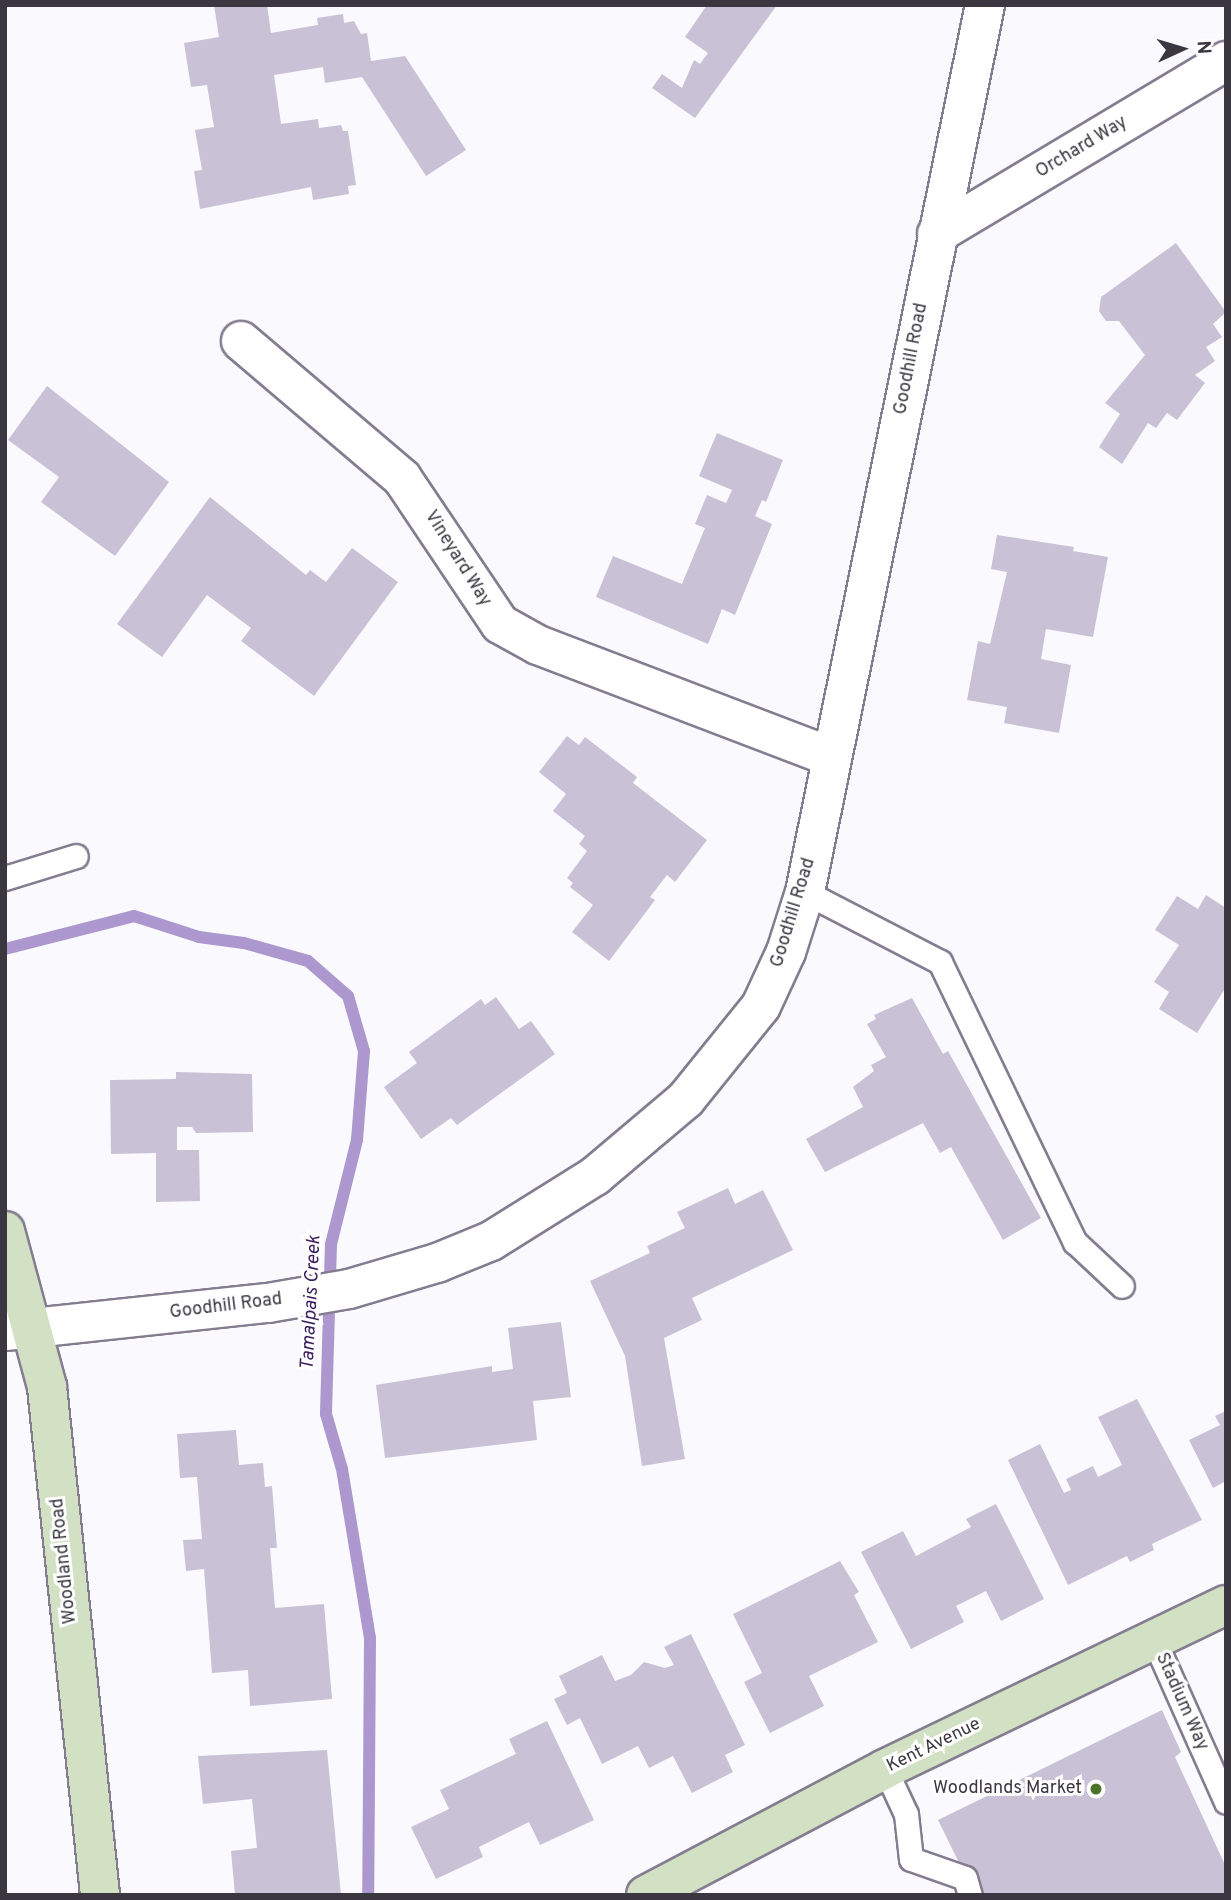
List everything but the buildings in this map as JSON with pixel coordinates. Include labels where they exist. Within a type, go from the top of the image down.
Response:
[{"type":"street","name":"Goodhill Road","points":[[20,1330],[301,1298],[349,1289],[437,1263],[491,1241],[543,1212],[595,1176],[686,1099],[761,1006],[786,952],[805,892],[985,5]]},
{"type":"street","name":"Orchard Way","points":[[937,234],[1226,61]]},
{"type":"street","name":"Vineyard Way","points":[[241,341],[402,478],[500,624],[538,645],[831,757]]},
{"type":"street","name":"Woodland Road","points":[[5,1231],[20,1330],[47,1387],[100,1895]]},
{"type":"street","name":"Kent Avenue","points":[[646,1895],[885,1769],[1226,1605]]},
{"type":"lane","points":[[5,878],[76,856]]},
{"type":"lane","points":[[805,892],[940,962],[1075,1242],[1122,1286]]},
{"type":"lane","name":"Stadium Way","points":[[1154,1640],[1226,1802]]},
{"type":"lane","points":[[885,1769],[906,1814],[911,1859],[965,1878],[970,1895]]},
{"type":"waterway","name":"Tamalpais Creek","points":[[5,949],[134,916],[199,937],[244,943],[308,961],[348,996],[364,1051],[357,1140],[331,1244],[326,1414],[342,1469],[370,1638],[368,1895]]},
{"type":"place","name":"Woodlands Market","points":[[1096,1789]]}]
